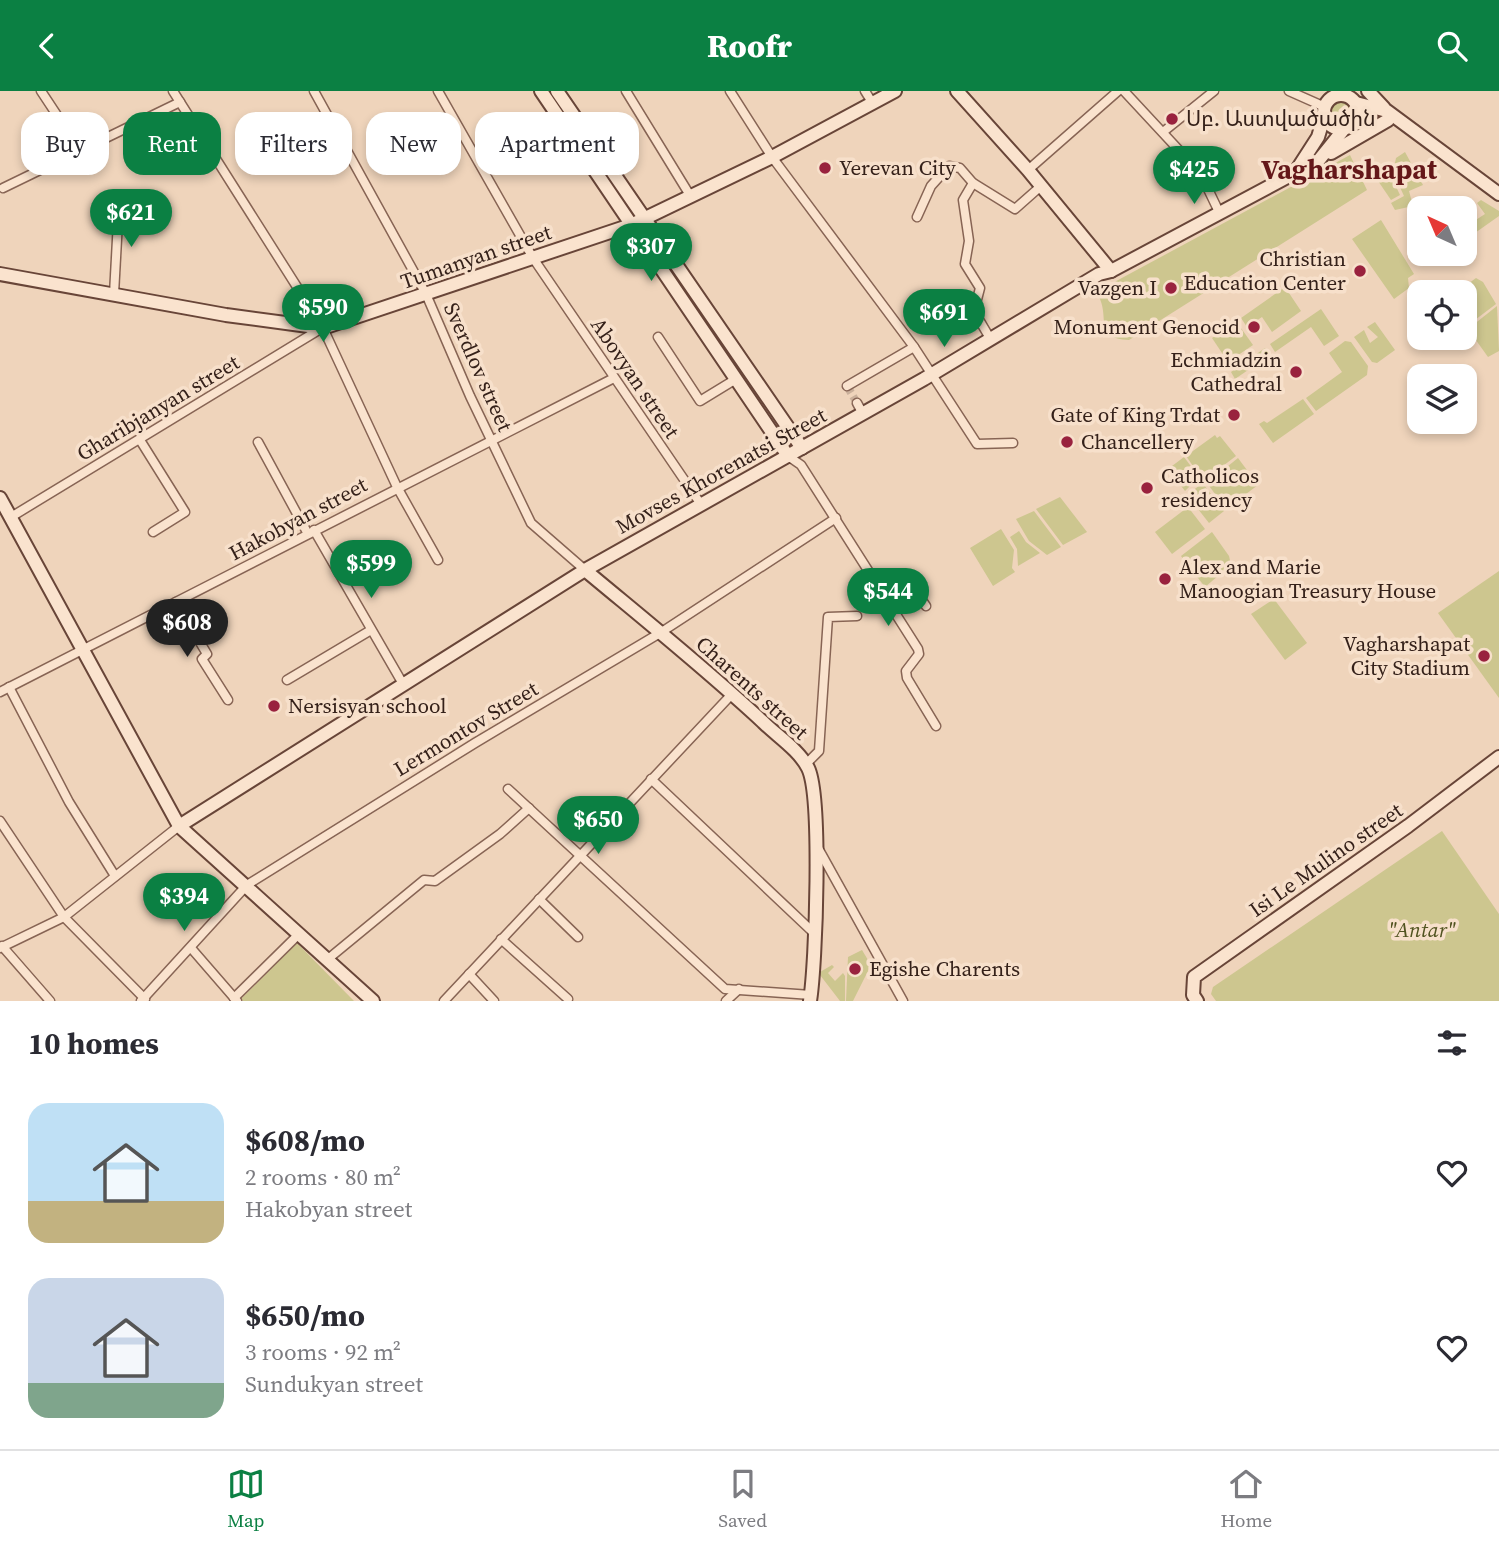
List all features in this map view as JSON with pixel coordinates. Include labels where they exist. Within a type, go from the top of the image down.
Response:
[{"type":"main road","points":[[541,91],[788,456]]},
{"type":"main road","points":[[557,91],[802,448]]},
{"type":"main road","name":"Tumanyan street","points":[[0,274],[226,315],[323,328],[631,225],[772,157],[895,91]]},
{"type":"main road","points":[[957,91],[1028,170],[1111,271]]},
{"type":"main road","points":[[1368,91],[1392,117]]},
{"type":"main road","points":[[1392,117],[1348,127],[1330,125],[1326,104],[1340,95],[1351,97],[1392,117],[1499,194]]},
{"type":"main road","points":[[1348,127],[1358,115],[1351,97]]},
{"type":"main road","name":"Movses Khorenatsi Street","points":[[1294,173],[1318,137],[1326,104]]},
{"type":"main road","points":[[1319,160],[1392,117]]},
{"type":"main road","name":"Movses Khorenatsi Street","points":[[179,826],[585,570],[802,448],[860,408],[933,374],[1100,274],[1111,271],[1319,160],[1348,127]]},
{"type":"main road","points":[[0,498],[81,651],[179,826],[373,1001]]},
{"type":"main road","name":"Charents street","points":[[585,570],[732,694],[806,764],[814,804],[815,843],[815,934],[811,998]]},
{"type":"main road","name":"Isi Le Mulino street","points":[[1197,1001],[1193,995],[1194,977],[1408,826],[1499,757]]},
{"type":"street","points":[[41,91],[55,112]]},
{"type":"street","points":[[173,91],[323,328],[397,487],[438,560]]},
{"type":"street","name":"Sverdlov street","points":[[314,91],[426,294],[531,523],[585,570]]},
{"type":"street","name":"Abovyan street","points":[[438,91],[533,258],[612,379],[700,503]]},
{"type":"street","points":[[626,91],[691,197]]},
{"type":"street","points":[[730,91],[772,157],[933,374],[977,443],[1013,443]]},
{"type":"street","points":[[865,91],[873,104]]},
{"type":"street","points":[[1028,170],[1118,91]]},
{"type":"street","points":[[1124,91],[1189,162],[1209,175],[1208,189],[1219,212]]},
{"type":"street","points":[[1163,132],[1214,91]]},
{"type":"street","points":[[1289,91],[1326,104]]},
{"type":"street","points":[[109,136],[180,102]]},
{"type":"street","points":[[918,217],[931,186],[949,166],[960,168],[973,183],[1015,209],[1041,186]]},
{"type":"street","points":[[3,188],[29,175]]},
{"type":"street","points":[[973,183],[963,200],[969,241],[965,264],[980,288],[974,311],[991,340]]},
{"type":"street","points":[[114,294],[119,203]]},
{"type":"street","points":[[928,307],[939,329],[974,311]]},
{"type":"street","name":"Gharibjanyan street","points":[[11,517],[323,328]]},
{"type":"street","points":[[658,337],[700,401],[736,379]]},
{"type":"street","points":[[847,386],[914,347]]},
{"type":"street","name":"Hakobyan street","points":[[0,692],[612,379]]},
{"type":"street","points":[[140,440],[185,512],[153,532]]},
{"type":"street","points":[[258,442],[403,684]]},
{"type":"street","points":[[801,465],[802,448]]},
{"type":"street","points":[[788,456],[801,465],[918,649],[919,654],[906,671],[907,678],[936,726]]},
{"type":"street","name":"Lermontov Street","points":[[144,1000],[247,885],[475,743],[660,633],[836,518]]},
{"type":"street","points":[[884,594],[909,582],[926,606]]},
{"type":"street","points":[[861,597],[878,585]]},
{"type":"street","points":[[176,602],[207,654],[202,659],[228,700]]},
{"type":"street","points":[[806,764],[819,751],[828,617],[857,616]]},
{"type":"street","points":[[287,680],[371,631]]},
{"type":"street","points":[[9,687],[69,802],[115,876]]},
{"type":"street","points":[[444,1001],[732,694]]},
{"type":"street","points":[[651,779],[815,934]]},
{"type":"street","points":[[508,789],[725,989],[811,998]]},
{"type":"street","points":[[328,959],[424,880],[435,881],[500,834],[529,808]]},
{"type":"street","points":[[0,821],[64,917],[144,1000]]},
{"type":"street","points":[[50,1001],[1,946],[64,917],[179,826]]},
{"type":"street","points":[[815,843],[903,1001]]},
{"type":"street","points":[[539,899],[578,937]]},
{"type":"street","points":[[191,948],[235,1000],[300,933]]},
{"type":"street","points":[[501,939],[568,999]]},
{"type":"street","points":[[469,975],[495,1001]]},
{"type":"street","points":[[726,1001],[739,989]]},
{"type":"green space","points":[[1342,100],[1350,103],[1353,111],[1350,119],[1342,122],[1334,119],[1331,111],[1334,103]]},
{"type":"green space","points":[[1405,152],[1423,185],[1409,191],[1407,207],[1395,210],[1391,203],[1404,196],[1393,172],[1396,158]]},
{"type":"green space","points":[[1350,155],[1367,190],[1129,340],[1110,335],[1106,331],[1102,303],[1098,295],[1107,286]]},
{"type":"green space","points":[[1389,172],[1400,195],[1391,200],[1374,175]]},
{"type":"green space","points":[[1481,200],[1499,211],[1499,216],[1477,232],[1477,219],[1485,214],[1477,203]]},
{"type":"green space","points":[[1381,220],[1414,274],[1407,280],[1407,289],[1394,299],[1352,239]]},
{"type":"green space","points":[[1476,278],[1483,282],[1496,304],[1477,318],[1477,280],[1473,280]]},
{"type":"green space","points":[[1285,287],[1301,311],[1272,332],[1262,317],[1247,327],[1241,318]]},
{"type":"green space","points":[[1497,306],[1499,351],[1488,357],[1477,342],[1477,322]]},
{"type":"green space","points":[[1321,309],[1339,336],[1324,346],[1311,327],[1275,352],[1270,344]]},
{"type":"green space","points":[[1236,321],[1253,345],[1228,362],[1212,338]]},
{"type":"green space","points":[[1375,322],[1395,350],[1377,363],[1372,362],[1354,337],[1364,330],[1370,343],[1378,337],[1367,327]]},
{"type":"green space","points":[[1345,341],[1351,342],[1368,366],[1367,375],[1316,411],[1306,398],[1342,372],[1329,353]]},
{"type":"green space","points":[[1265,348],[1270,355],[1235,379],[1231,372]]},
{"type":"green space","points":[[1303,399],[1314,414],[1273,443],[1259,424],[1264,421],[1267,423]]},
{"type":"green space","points":[[1215,435],[1217,438],[1220,436],[1236,456],[1207,478],[1204,474],[1200,476],[1186,456]]},
{"type":"green space","points":[[1184,457],[1199,477],[1185,491],[1172,474],[1176,471],[1172,466]]},
{"type":"green space","points":[[1238,458],[1258,485],[1226,509],[1207,483]]},
{"type":"green space","points":[[1204,485],[1224,511],[1209,523],[1187,495]]},
{"type":"green space","points":[[1060,497],[1087,532],[1063,545],[1036,509]]},
{"type":"green space","points":[[1188,507],[1205,529],[1172,554],[1155,532]]},
{"type":"green space","points":[[1034,511],[1061,547],[1047,555],[1029,541],[1016,519]]},
{"type":"green space","points":[[1001,529],[1014,550],[1012,568],[1015,572],[993,586],[970,548]]},
{"type":"green space","points":[[1019,531],[1026,542],[1040,553],[1018,566],[1017,549],[1010,537]]},
{"type":"green space","points":[[1212,532],[1229,556],[1231,565],[1205,587],[1181,556]]},
{"type":"green space","name":"Vagharshapat City Stadium","points":[[1499,571],[1499,698],[1438,613]]},
{"type":"green space","points":[[1274,599],[1307,643],[1285,660],[1251,614]]},
{"type":"green space","name":"\"Antar\"","points":[[1442,831],[1499,914],[1499,1001],[1216,1001],[1211,994],[1213,987]]},
{"type":"green space","points":[[297,943],[354,1001],[241,999]]},
{"type":"green space","points":[[862,950],[871,965],[853,1001],[846,1001],[848,957]]},
{"type":"green space","points":[[832,965],[834,967],[828,973],[835,981],[843,973],[845,976],[845,1001],[840,1001],[820,975],[820,972]]},
{"type":"tunnel","points":[[847,386],[857,403]]},
{"type":"place","name":"Սբ. Աստվածածին","points":[[1172,119]]},
{"type":"place","name":"Yerevan City","points":[[825,168]]},
{"type":"place","name":"Christian Education Center","points":[[1360,271]]},
{"type":"place","name":"Vazgen I","points":[[1171,288]]},
{"type":"place","name":"Monument Genocid","points":[[1254,327]]},
{"type":"place","name":"Echmiadzin Cathedral","points":[[1296,372]]},
{"type":"place","name":"Gate of King Trdat","points":[[1234,415]]},
{"type":"place","name":"Chancellery","points":[[1067,442]]},
{"type":"place","name":"Catholicos residency","points":[[1147,488]]},
{"type":"place","name":"Alex and Marie Manoogian Treasury House","points":[[1165,579]]},
{"type":"place","name":"Vagharshapat City Stadium","points":[[1484,656]]},
{"type":"place","name":"Nersisyan school","points":[[274,706]]},
{"type":"place","name":"Egishe Charents","points":[[855,969]]},
{"type":"district","name":"Vagharshapat","points":[[1349,169]]}]
